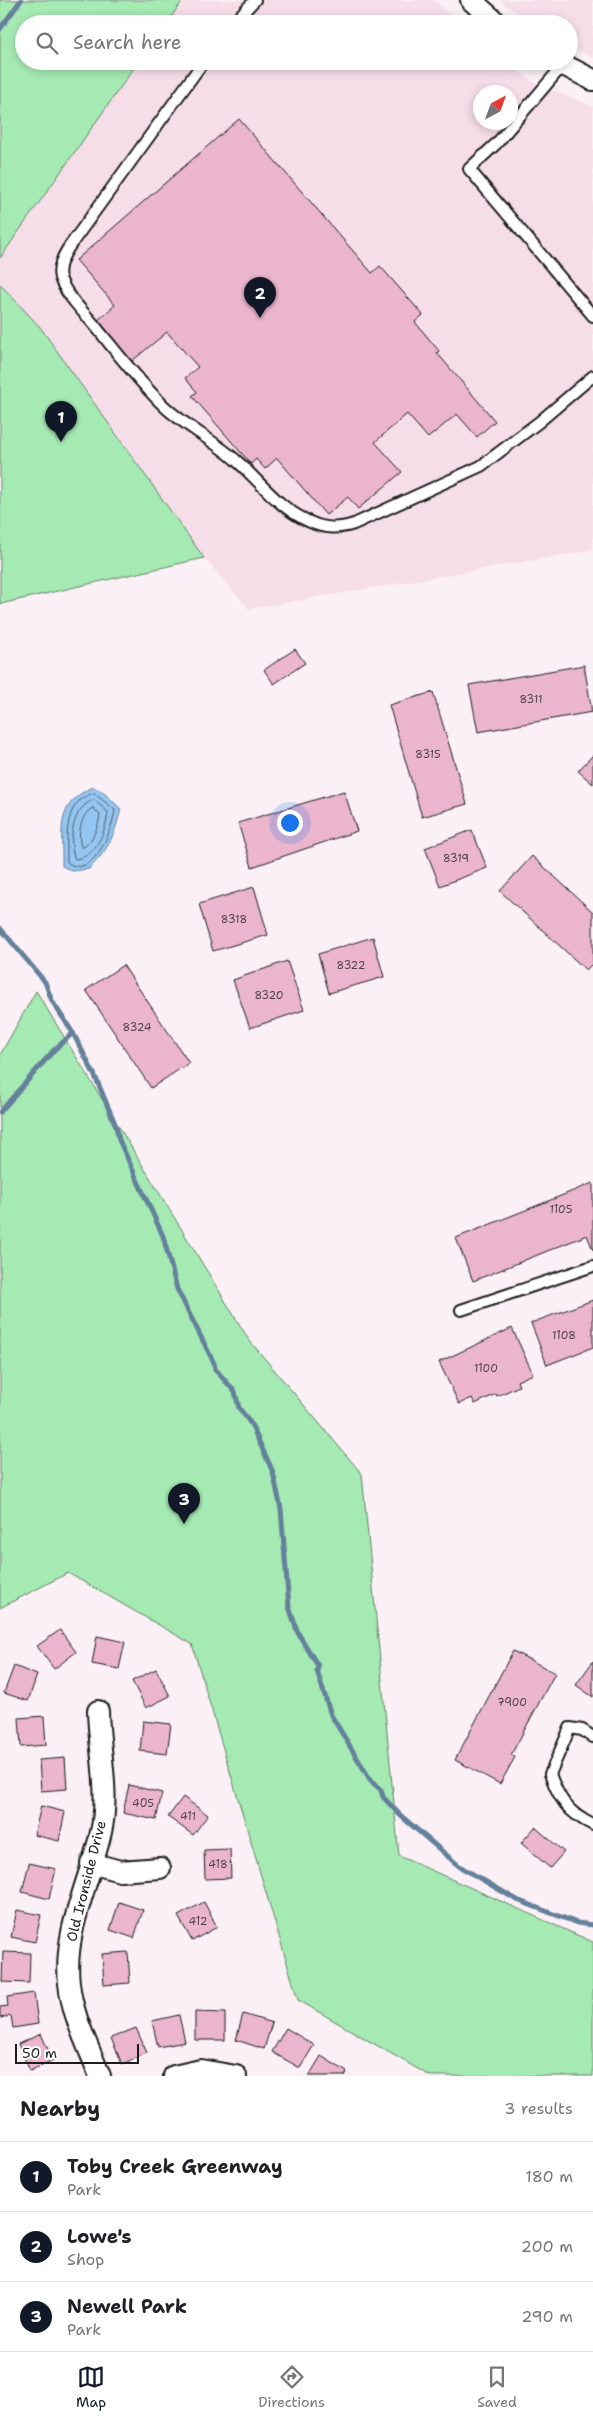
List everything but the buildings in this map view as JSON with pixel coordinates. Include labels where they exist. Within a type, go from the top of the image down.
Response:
[{"type":"street","points":[[471,0],[488,15]]},
{"type":"street","points":[[574,70],[593,80]]},
{"type":"street","name":"Old Ironside Drive","points":[[98,1710],[104,1802],[101,1831],[70,1941],[69,1982],[75,2013],[100,2076]]},
{"type":"street","points":[[91,1863],[120,1871],[160,1868]]},
{"type":"street","points":[[174,2076],[201,2070],[236,2076]]},
{"type":"lane","points":[[241,15],[255,0]]},
{"type":"lane","points":[[197,70],[63,256],[59,272],[60,278],[73,299],[148,390],[182,421],[224,450],[282,506],[321,526],[336,529],[354,524],[480,466],[593,376]]},
{"type":"lane","points":[[554,70],[497,143],[469,169],[593,316]]},
{"type":"lane","points":[[461,1310],[593,1266]]},
{"type":"lane","points":[[593,1737],[582,1730],[570,1728],[550,1774],[558,1796],[578,1817],[593,1825]]},
{"type":"shaded area","points":[[183,0],[434,0],[450,15],[172,15]]},
{"type":"shaded area","points":[[500,0],[593,0],[593,58],[578,50],[578,15],[519,15]]},
{"type":"shaded area","points":[[133,70],[517,70],[535,83],[593,106],[593,550],[249,609],[204,558],[40,327],[0,284],[0,258]]},
{"type":"green space","points":[[0,0],[183,0],[172,15],[15,15],[15,70],[133,70],[0,258]]},
{"type":"green space","points":[[0,284],[40,327],[204,558],[0,604]]},
{"type":"green space","points":[[36,991],[249,1340],[362,1474],[399,1856],[593,1942],[593,2076],[430,2076],[298,2000],[192,1644],[68,1573],[0,1608],[0,1055]]},
{"type":"water","points":[[93,787],[102,791],[121,809],[113,835],[101,855],[89,869],[72,871],[62,866],[63,820],[66,810],[72,802]]},
{"type":"waterway","points":[[0,29],[21,0]]},
{"type":"waterway","points":[[0,928],[45,982],[52,1001],[73,1033],[95,1076],[116,1126],[119,1140],[163,1236],[177,1289],[214,1363],[215,1369],[235,1392],[239,1408],[251,1424],[273,1472],[281,1509],[289,1607],[298,1633],[318,1666],[317,1671],[331,1715],[371,1781],[381,1790],[383,1797],[400,1815],[459,1866],[517,1900],[577,1923],[593,1925]]},
{"type":"waterway","points":[[0,1112],[54,1050],[73,1033]]},
{"type":"place","name":"Lowe's","points":[[260,318]]},
{"type":"place","name":"Toby Creek Greenway","points":[[61,442]]},
{"type":"place","name":"Newell Park","points":[[184,1524]]}]
